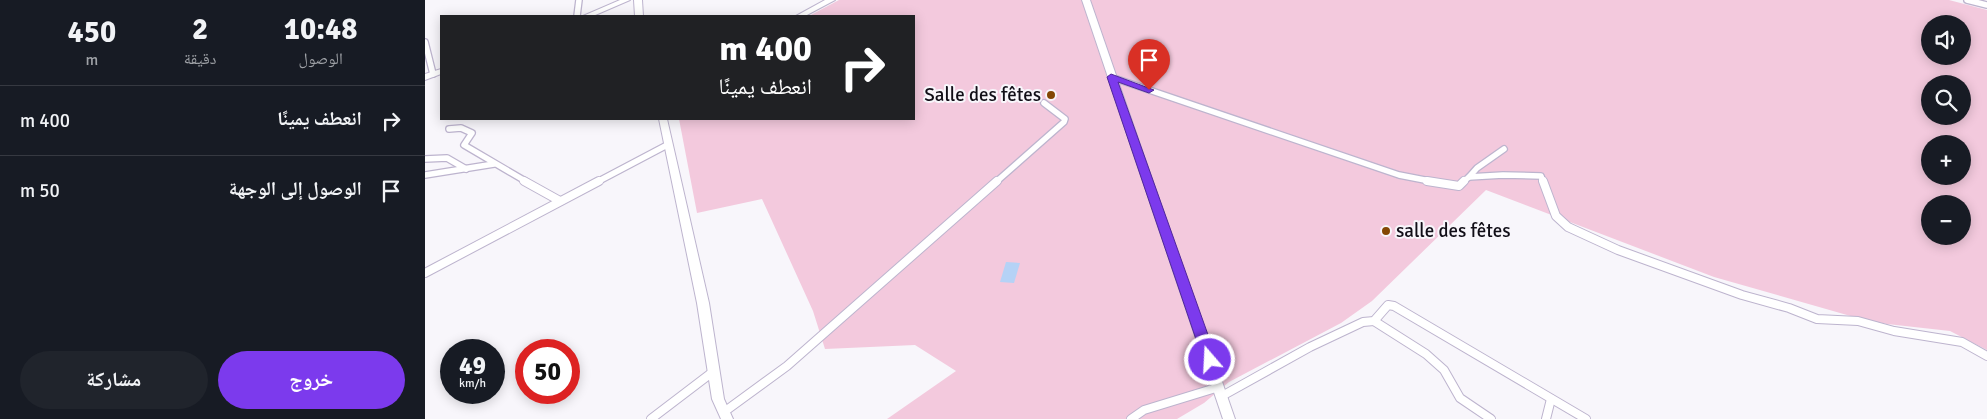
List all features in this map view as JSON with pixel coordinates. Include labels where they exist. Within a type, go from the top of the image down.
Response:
[{"type":"main road","points":[[589,15],[626,0]]},
{"type":"main road","points":[[638,0],[639,15]]},
{"type":"main road","points":[[803,15],[831,0]]},
{"type":"main road","points":[[1086,0],[1229,419]]},
{"type":"main road","points":[[663,120],[701,294],[718,399],[726,415]]},
{"type":"street","points":[[577,15],[579,0]]},
{"type":"street","points":[[1967,0],[1987,5]]},
{"type":"street","points":[[425,42],[433,74]]},
{"type":"street","points":[[1111,77],[1399,174],[1427,181],[1459,186],[1477,168],[1504,149]]},
{"type":"street","points":[[726,415],[787,366],[1064,122],[1065,119],[1044,103]]},
{"type":"street","points":[[449,129],[456,126],[472,133],[472,136],[463,145],[560,201]]},
{"type":"street","points":[[425,273],[669,144]]},
{"type":"street","points":[[425,159],[447,158],[466,169]]},
{"type":"street","points":[[425,175],[494,164]]},
{"type":"street","points":[[1469,177],[1503,175],[1541,176],[1556,216],[1568,227],[1618,250],[1742,295],[1789,308],[1817,319],[1858,321],[1894,331],[1962,342],[1987,356]]},
{"type":"street","points":[[1373,321],[1388,305],[1394,306],[1586,419]]},
{"type":"street","points":[[1131,419],[1144,410],[1220,391],[1363,322],[1373,321],[1426,354],[1444,370],[1460,398],[1491,419]]},
{"type":"street","points":[[651,419],[714,371]]},
{"type":"street","points":[[1546,419],[1551,399]]},
{"type":"shaded area","points":[[839,0],[1949,0],[1987,10],[1987,350],[1950,331],[1887,324],[1854,317],[1714,277],[1486,190],[1372,301],[1341,323],[1229,382],[1204,403],[1177,419],[887,419],[956,371],[915,345],[825,349],[813,311],[762,199],[697,213],[679,120],[915,120],[915,15],[811,15]]},
{"type":"water","points":[[1006,262],[1020,263],[1014,283],[1000,282]]},
{"type":"place","name":"Salle des fêtes","points":[[1051,95]]},
{"type":"place","name":"salle des fêtes","points":[[1386,231]]},
{"type":"route","points":[[1149,90],[1111,77],[1210,360]]}]
